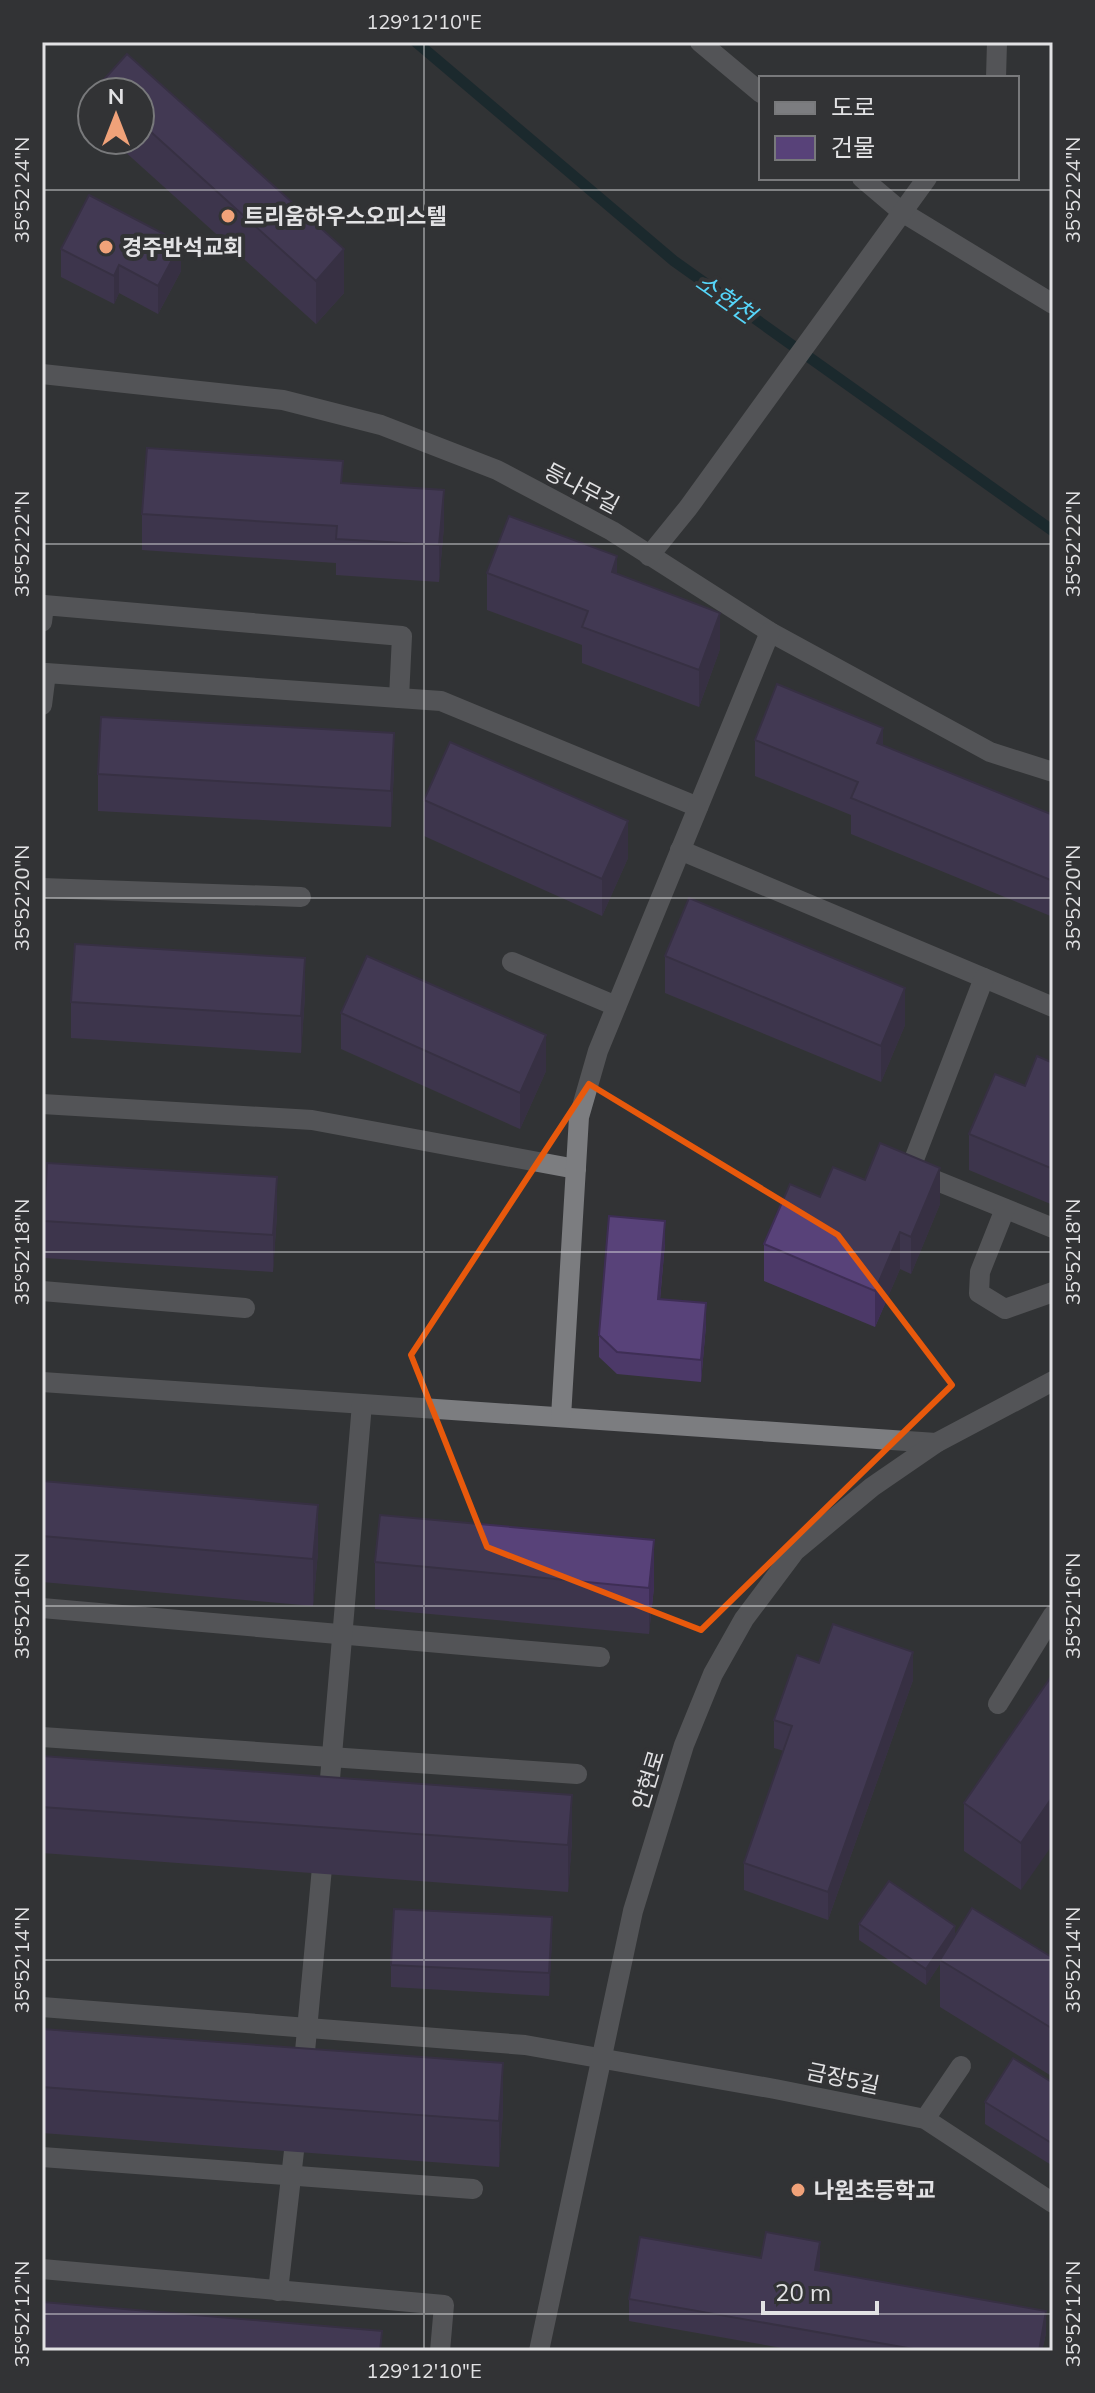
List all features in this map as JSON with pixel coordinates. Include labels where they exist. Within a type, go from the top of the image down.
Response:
[{"type":"street","points":[[700,42],[759,91]]},
{"type":"street","points":[[996,76],[997,42]]},
{"type":"street","points":[[864,180],[902,212],[1053,304]]},
{"type":"street","points":[[649,556],[688,508],[926,180]]},
{"type":"street","name":"등나무길","points":[[42,374],[283,400],[381,425],[497,470],[612,531],[770,632],[990,752],[1053,772]]},
{"type":"street","points":[[42,622],[44,605],[402,636],[399,698]]},
{"type":"street","points":[[561,1417],[579,1117],[598,1051],[770,632]]},
{"type":"street","points":[[42,705],[44,670],[441,701],[698,807]]},
{"type":"street","points":[[680,850],[1053,1007]]},
{"type":"street","points":[[42,888],[301,897]]},
{"type":"street","points":[[512,962],[616,1006]]},
{"type":"street","points":[[984,978],[910,1170],[1053,1228]]},
{"type":"street","points":[[42,1104],[312,1120],[576,1169]]},
{"type":"street","points":[[1005,1209],[980,1272],[979,1293],[1005,1309],[1053,1292]]},
{"type":"street","points":[[42,1291],[245,1308]]},
{"type":"street","name":"안현로","points":[[539,2351],[633,1911],[684,1745],[713,1674],[744,1619],[795,1551],[872,1487],[936,1443],[1053,1381]]},
{"type":"street","points":[[42,1382],[936,1443]]},
{"type":"street","points":[[278,2291],[308,2028],[362,1404]]},
{"type":"street","points":[[42,1608],[600,1657]]},
{"type":"street","points":[[998,1704],[1053,1615]]},
{"type":"street","points":[[42,1737],[577,1774]]},
{"type":"street","name":"금장5길","points":[[42,2007],[525,2045],[775,2089],[925,2119],[1053,2203]]},
{"type":"street","points":[[925,2119],[961,2066]]},
{"type":"street","points":[[42,2157],[473,2189]]},
{"type":"street","points":[[42,2269],[444,2305],[440,2351]]},
{"type":"highlighted area","points":[[589,1084],[838,1235],[952,1385],[701,1630],[487,1547],[411,1355]]},
{"type":"building","points":[[127,54],[151,76],[107,76]]},
{"type":"building","points":[[156,80],[344,249],[316,281],[156,136]]},
{"type":"building","points":[[89,195],[181,243],[158,286],[119,265],[114,276],[61,249]]},
{"type":"building","points":[[147,448],[343,461],[341,483],[444,490],[439,545],[336,539],[337,526],[142,514]]},
{"type":"building","points":[[509,516],[617,556],[612,572],[720,613],[699,670],[582,627],[588,611],[487,573]]},
{"type":"building","points":[[777,684],[883,728],[877,743],[1053,815],[1053,881],[851,798],[858,782],[755,740]]},
{"type":"building","points":[[101,717],[394,733],[391,791],[98,774]]},
{"type":"building","points":[[450,742],[628,821],[602,879],[424,800]]},
{"type":"building","points":[[689,898],[905,988],[881,1046],[665,956]]},
{"type":"building","points":[[75,944],[305,958],[301,1016],[71,1002]]},
{"type":"building","points":[[367,956],[546,1035],[520,1093],[341,1013]]},
{"type":"building","points":[[1037,1056],[1053,1063],[1053,1169],[969,1134],[995,1074],[1025,1086]]},
{"type":"building","points":[[880,1143],[940,1168],[911,1237],[900,1232],[875,1291],[764,1244],[790,1184],[820,1197],[833,1167],[865,1180]]},
{"type":"building","points":[[47,1163],[277,1177],[273,1235],[44,1221]]},
{"type":"building","points":[[609,1216],[665,1221],[658,1299],[706,1303],[701,1360],[617,1352],[599,1335]]},
{"type":"building","points":[[42,1481],[318,1505],[313,1559],[42,1536]]},
{"type":"building","points":[[380,1515],[654,1540],[649,1588],[375,1562]]},
{"type":"building","points":[[833,1624],[913,1652],[828,1892],[744,1863],[792,1726],[774,1720],[797,1655],[819,1663]]},
{"type":"building","points":[[1053,1674],[1053,1796],[1021,1843],[964,1803]]},
{"type":"building","points":[[42,1756],[572,1795],[568,1845],[42,1807]]},
{"type":"building","points":[[889,1881],[955,1926],[926,1969],[859,1924]]},
{"type":"building","points":[[972,1908],[1053,1958],[1053,2029],[940,1960]]},
{"type":"building","points":[[394,1909],[552,1917],[549,1973],[391,1965]]},
{"type":"building","points":[[42,2029],[503,2063],[499,2121],[42,2087]]},
{"type":"building","points":[[1013,2058],[1053,2083],[1053,2144],[985,2102]]},
{"type":"building","points":[[766,2232],[820,2242],[815,2270],[1046,2311],[1039,2351],[925,2351],[629,2299],[640,2237],[761,2258]]},
{"type":"building","points":[[42,2302],[382,2331],[380,2351],[42,2351]]},
{"type":"waterway","name":"소현천","points":[[416,42],[674,261],[1053,531]]},
{"type":"place","name":"트리움하우스오피스텔","points":[[228,216]]},
{"type":"place","name":"경주반석교회","points":[[106,247]]},
{"type":"place","name":"나원초등학교","points":[[798,2190]]}]
